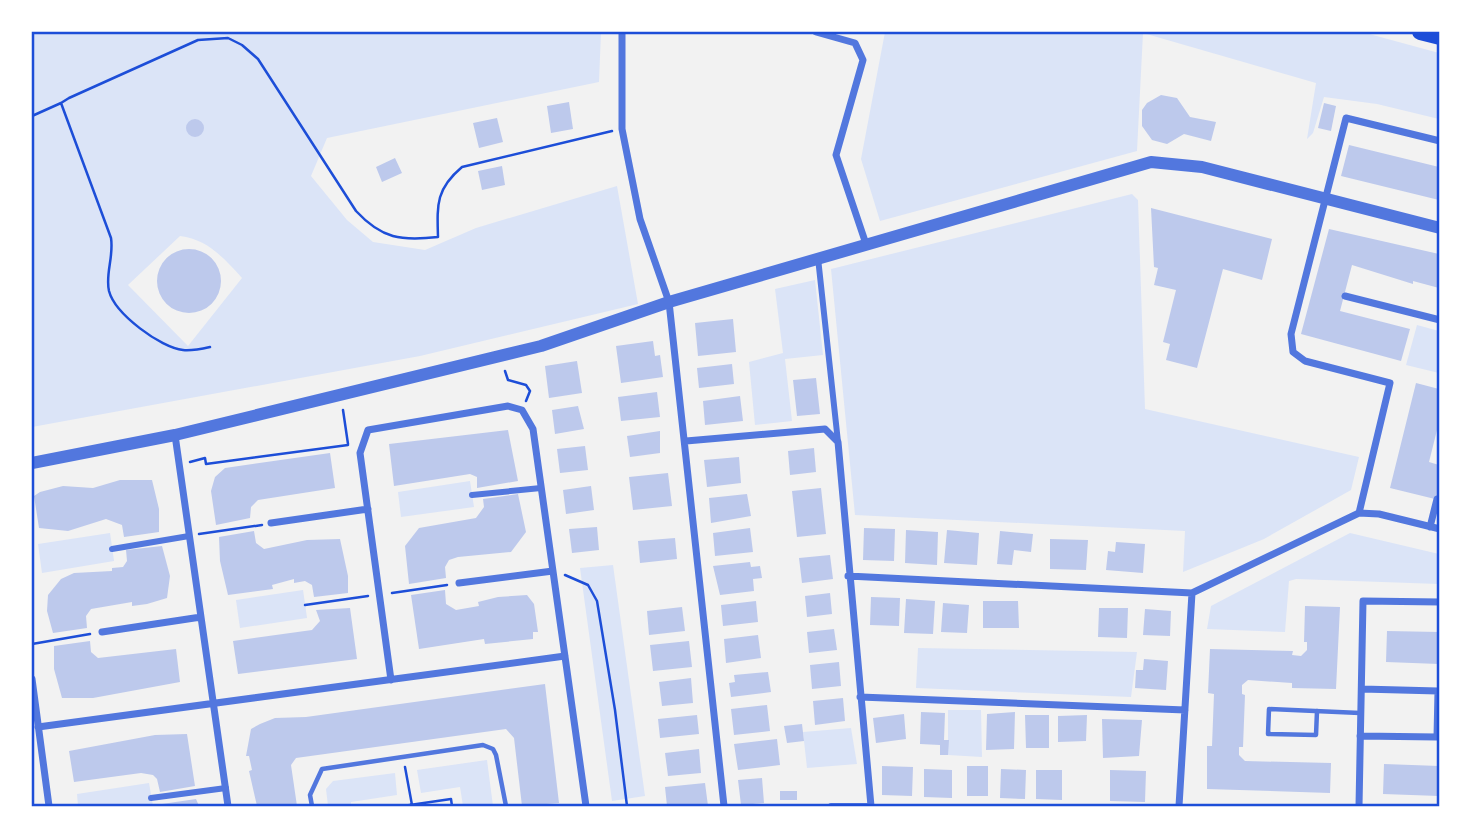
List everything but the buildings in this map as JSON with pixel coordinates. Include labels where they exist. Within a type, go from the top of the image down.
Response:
[{"type":"highway","points":[[1420,32],[1440,37]]},
{"type":"street","points":[[622,32],[622,129],[640,219],[669,302],[724,807]]},
{"type":"street","points":[[816,32],[855,43],[863,61],[836,155],[866,244]]},
{"type":"street","points":[[1359,513],[1390,383],[1305,361],[1293,352],[1290,343],[1346,118],[1440,141]]},
{"type":"street","points":[[32,463],[175,435],[500,357],[669,302],[1151,162],[1202,167],[1440,228]]},
{"type":"street","points":[[818,258],[838,442],[848,576],[871,807],[831,807]]},
{"type":"street","points":[[1345,296],[1440,320]]},
{"type":"street","points":[[391,680],[360,453],[368,430],[508,406],[522,410],[533,429],[586,807]]},
{"type":"street","points":[[686,441],[825,429],[838,442]]},
{"type":"street","points":[[175,435],[228,807]]},
{"type":"street","points":[[472,495],[541,488]]},
{"type":"street","points":[[1430,527],[1437,499]]},
{"type":"street","points":[[271,523],[368,509]]},
{"type":"street","points":[[848,576],[1192,593],[1359,513],[1379,514],[1440,529]]},
{"type":"street","points":[[112,549],[189,536]]},
{"type":"street","points":[[459,583],[553,571]]},
{"type":"street","points":[[1179,807],[1192,593]]},
{"type":"street","points":[[1359,807],[1363,601],[1440,602]]},
{"type":"street","points":[[102,632],[201,617]]},
{"type":"street","points":[[38,727],[565,656]]},
{"type":"street","points":[[32,679],[49,807]]},
{"type":"street","points":[[1360,736],[1437,737],[1438,726],[1438,691],[1362,689]]},
{"type":"street","points":[[860,697],[1185,710]]},
{"type":"street","points":[[151,798],[226,788]]},
{"type":"lane","points":[[1317,711],[1316,736],[1268,734],[1269,709],[1317,711],[1361,713]]},
{"type":"lane","points":[[312,807],[310,795],[315,778],[322,769],[483,745],[494,749],[506,807]]},
{"type":"path","points":[[32,116],[198,40],[228,38],[242,45],[258,59],[355,211],[372,228],[391,236],[414,240],[438,237],[437,204],[446,181],[462,167],[622,129]]},
{"type":"path","points":[[61,103],[111,238],[113,254],[107,279],[117,308],[136,325],[180,350],[210,346]]},
{"type":"path","points":[[500,357],[508,380],[526,385],[530,391],[522,410]]},
{"type":"path","points":[[340,396],[349,433]]},
{"type":"path","points":[[180,464],[205,458],[206,464],[348,445]]},
{"type":"path","points":[[189,536],[271,523]]},
{"type":"path","points":[[553,571],[584,582],[597,601],[615,710],[627,807]]},
{"type":"path","points":[[305,605],[459,583]]},
{"type":"path","points":[[32,644],[102,632]]},
{"type":"path","points":[[404,757],[412,805]]},
{"type":"path","points":[[403,807],[451,799],[452,807]]},
{"type":"shaded area","points":[[32,32],[601,32],[599,82],[327,138],[311,176],[347,220],[373,242],[425,250],[476,228],[617,186],[638,304],[420,356],[32,427]],"holes":[[[180,236],[207,245],[242,278],[188,346],[128,285]]]},
{"type":"shaded area","points":[[885,32],[1362,32],[1439,53],[1439,119],[1377,104],[1324,97],[1313,133],[1307,139],[1316,83],[1143,33],[1137,151],[880,221],[861,159]]},
{"type":"shaded area","points":[[1132,194],[1138,200],[1145,409],[1359,457],[1351,490],[1264,539],[1183,572],[1185,531],[855,515],[831,269]]},
{"type":"shaded area","points":[[815,280],[823,355],[785,359],[792,421],[755,425],[749,362],[783,353],[775,289]]},
{"type":"shaded area","points":[[1417,325],[1439,331],[1439,373],[1406,365]]},
{"type":"shaded area","points":[[470,481],[474,507],[401,517],[398,492]]},
{"type":"shaded area","points":[[110,533],[114,561],[42,573],[38,544]]},
{"type":"shaded area","points":[[1350,533],[1439,554],[1439,584],[1296,579],[1289,581],[1285,632],[1207,629],[1211,606]]},
{"type":"shaded area","points":[[613,565],[645,796],[612,801],[580,568]]},
{"type":"shaded area","points":[[303,590],[307,618],[240,628],[236,600]]},
{"type":"shaded area","points":[[918,648],[1137,652],[1131,697],[916,688]]},
{"type":"shaded area","points":[[948,710],[981,710],[982,757],[948,755]]},
{"type":"shaded area","points":[[851,728],[857,764],[807,768],[803,732]]},
{"type":"shaded area","points":[[487,760],[493,806],[463,806],[460,787],[421,793],[417,770]]},
{"type":"shaded area","points":[[395,773],[397,795],[351,802],[351,806],[328,806],[326,789],[333,781]]},
{"type":"shaded area","points":[[149,783],[153,806],[78,806],[77,794]]}]
